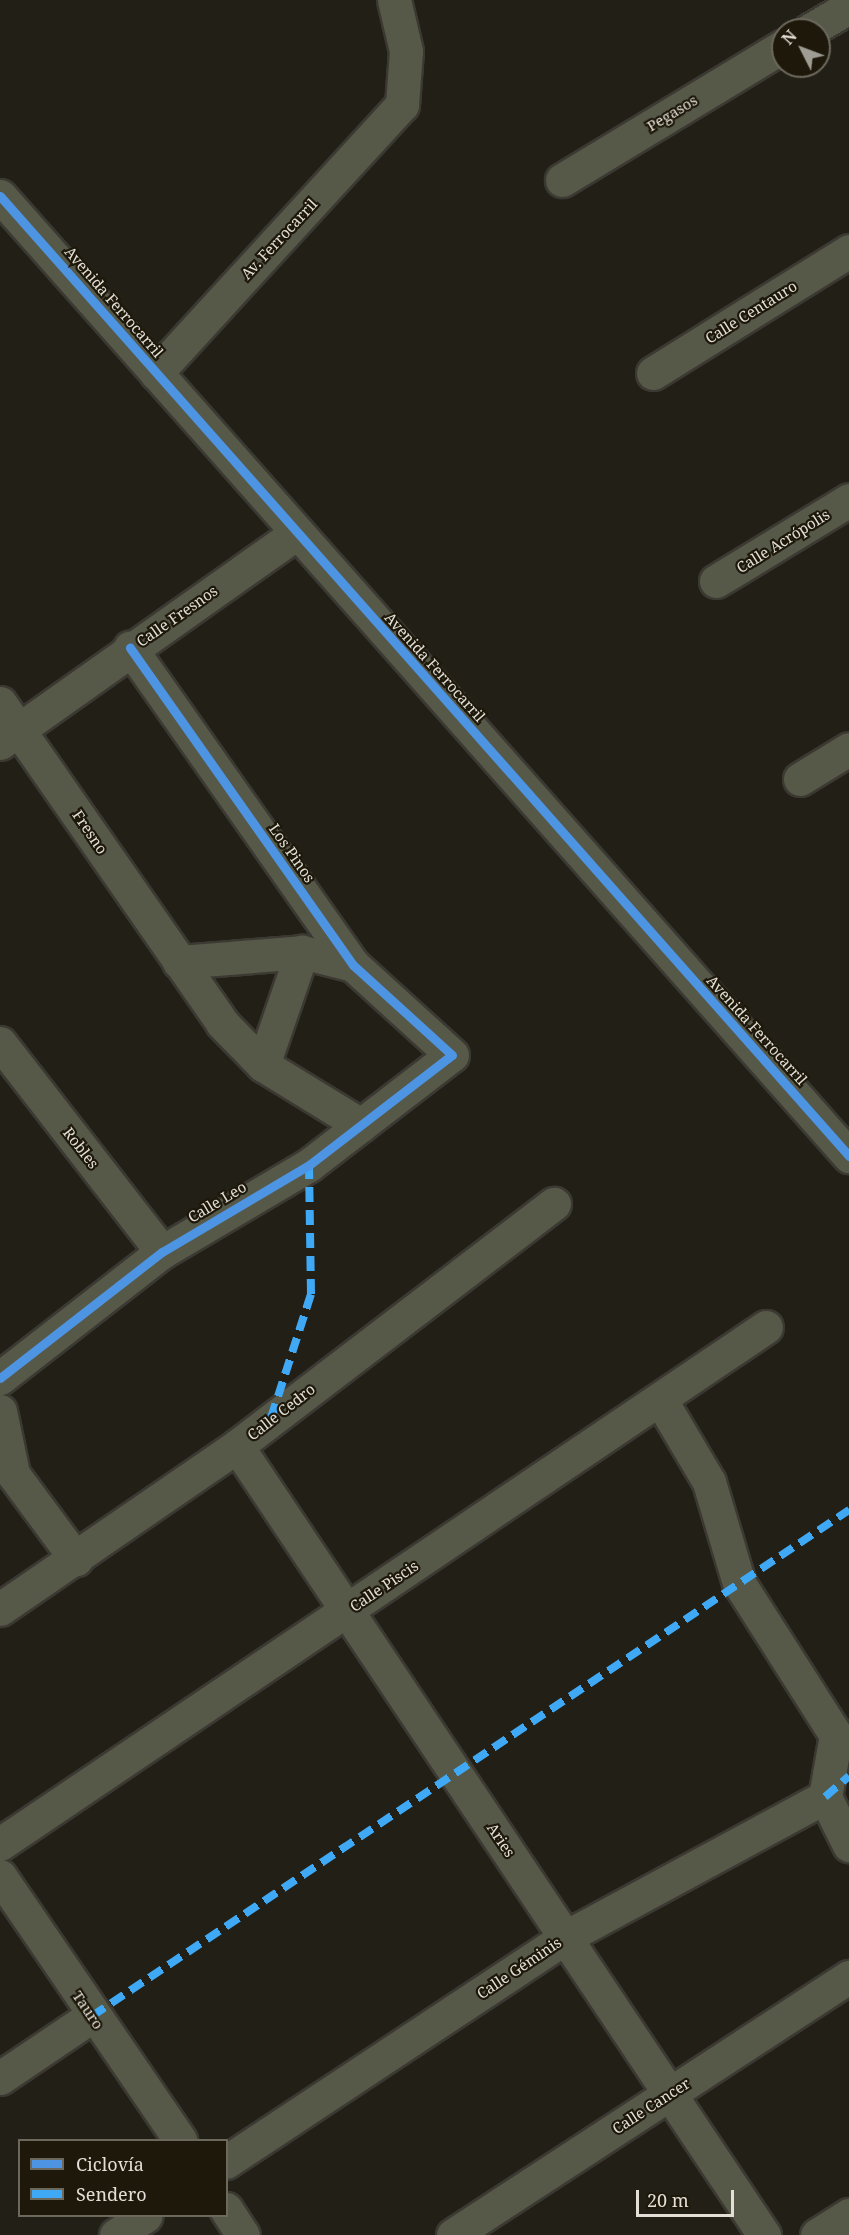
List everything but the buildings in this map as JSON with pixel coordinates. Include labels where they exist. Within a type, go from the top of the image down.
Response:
[{"type":"street","name":"Av. Ferrocarril","points":[[156,374],[402,105],[406,51],[394,0]]},
{"type":"street","points":[[830,18],[849,7]]},
{"type":"street","name":"Pegasos","points":[[562,180],[771,53]]},
{"type":"street","name":"Avenida Ferrocarril","points":[[0,196],[849,1156]]},
{"type":"street","name":"Calle Centauro","points":[[653,373],[849,251]]},
{"type":"street","name":"Calle Acrópolis","points":[[716,581],[849,500]]},
{"type":"street","name":"Calle Fresnos","points":[[10,736],[130,648],[297,533]]},
{"type":"street","name":"Los Pinos","points":[[130,648],[353,965],[452,1055]]},
{"type":"street","name":"Fresno","points":[[0,703],[10,736],[222,1023],[263,1065],[361,1125]]},
{"type":"street","points":[[800,779],[849,749]]},
{"type":"street","points":[[263,1065],[302,951]]},
{"type":"street","points":[[179,962],[302,951],[353,965]]},
{"type":"street","name":"Robles","points":[[0,1043],[162,1252]]},
{"type":"street","name":"Calle Leo","points":[[0,1378],[162,1252],[309,1165],[452,1055]]},
{"type":"street","name":"Calle Cedro","points":[[0,1609],[76,1559],[237,1446],[554,1204]]},
{"type":"street","name":"Calle Piscis","points":[[0,1844],[766,1327]]},
{"type":"street","points":[[660,1399],[709,1482],[739,1583],[836,1736],[825,1797],[849,1845]]},
{"type":"street","points":[[0,1411],[13,1474],[76,1559]]},
{"type":"street","name":"Aries","points":[[237,1446],[764,2235]]},
{"type":"street","name":"Calle Géminis","points":[[228,2161],[566,1937],[825,1797]]},
{"type":"street","name":"Tauro","points":[[0,1876],[92,2016],[179,2139]]},
{"type":"street","name":"Calle Cancer","points":[[453,2235],[849,1977]]},
{"type":"street","points":[[0,2078],[92,2016]]},
{"type":"street","points":[[228,2212],[243,2235]]},
{"type":"street","points":[[817,2235],[849,2215]]},
{"type":"street","points":[[116,2235],[143,2217]]},
{"type":"marked path","points":[[271,1418],[311,1294],[309,1165]]},
{"type":"marked path","points":[[92,2016],[849,1510]]},
{"type":"marked path","points":[[825,1797],[849,1776]]},
{"type":"cycle path","points":[[0,196],[849,1156]]},
{"type":"cycle path","points":[[0,1378],[162,1252],[309,1165],[452,1055],[353,965],[130,648]]}]
